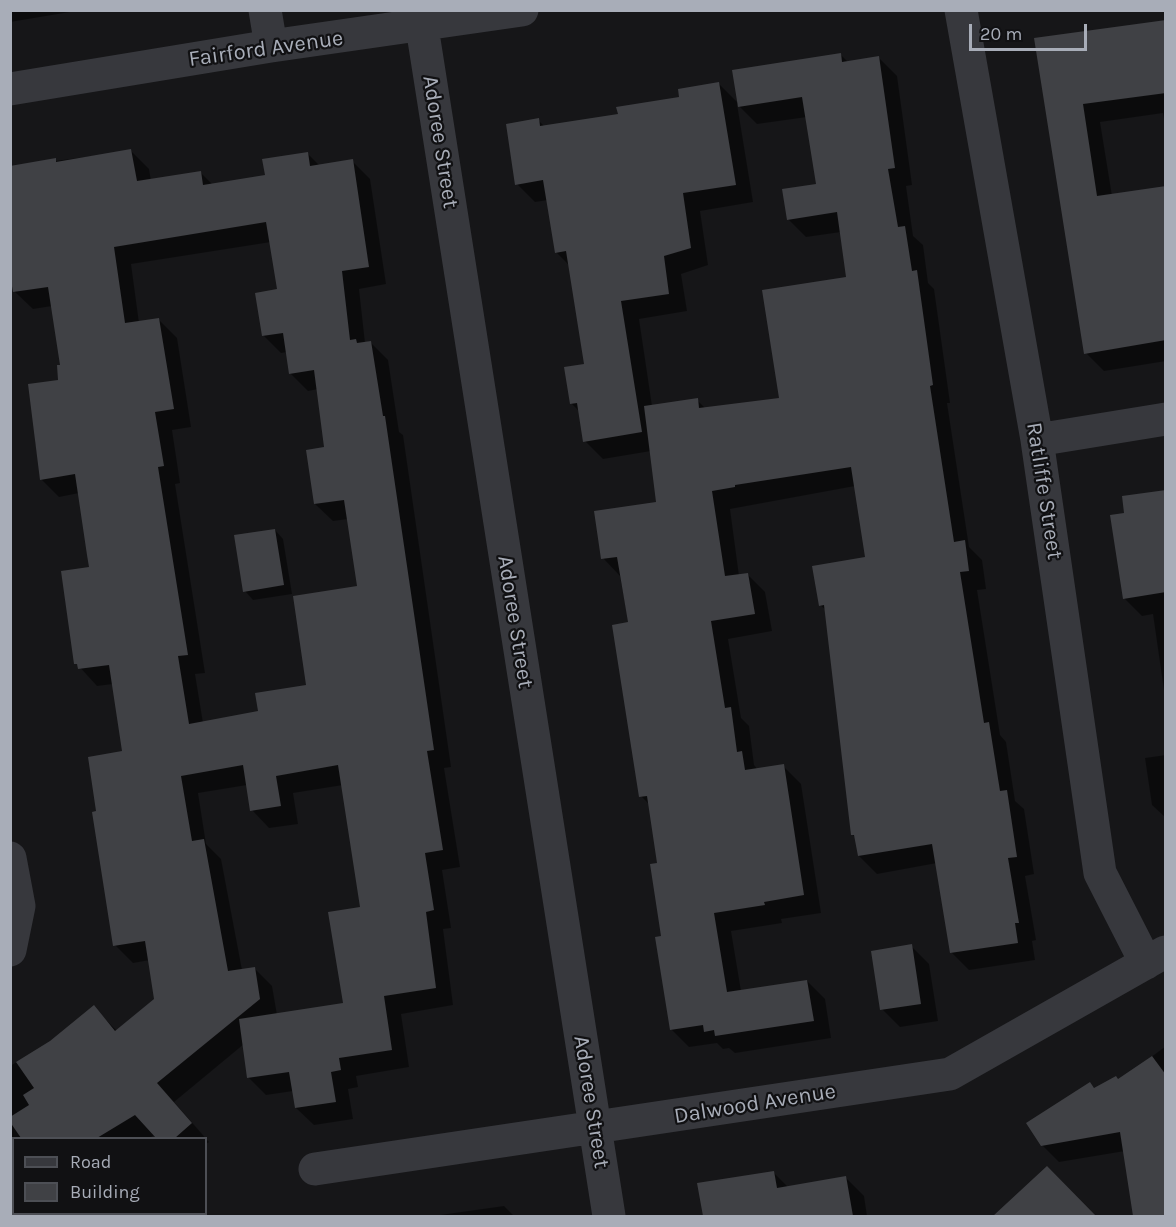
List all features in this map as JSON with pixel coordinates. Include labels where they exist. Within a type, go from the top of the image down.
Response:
[{"type":"street","points":[[265,10],[271,46]]},
{"type":"street","name":"Fairford Avenue","points":[[10,89],[271,46],[422,27],[522,10]]},
{"type":"street","name":"Ratliffe Street","points":[[961,10],[1037,440],[1100,873],[1156,957]]},
{"type":"street","name":"Adoree Street","points":[[422,27],[609,1216]]},
{"type":"street","points":[[1037,440],[1166,419]]},
{"type":"street","points":[[10,858],[19,906],[11,949]]},
{"type":"street","name":"Dalwood Avenue","points":[[315,1169],[595,1129],[950,1074],[1156,957]]},
{"type":"building","points":[[1166,20],[1166,93],[1083,104],[1097,196],[1166,186],[1166,340],[1084,354],[1034,38]]},
{"type":"building","points":[[841,53],[842,62],[879,56],[895,168],[888,169],[898,227],[905,226],[912,271],[917,270],[933,385],[930,386],[954,542],[965,540],[969,571],[960,572],[984,723],[989,722],[1000,791],[1007,790],[1017,857],[1008,858],[1019,923],[1015,923],[1018,943],[950,953],[932,844],[858,856],[854,835],[851,835],[824,605],[819,606],[812,566],[865,557],[851,467],[735,485],[735,487],[712,491],[725,576],[748,573],[755,614],[711,621],[725,708],[731,707],[737,752],[742,751],[745,770],[784,764],[804,895],[764,902],[765,905],[714,913],[727,992],[807,980],[814,1021],[715,1036],[714,1030],[704,1032],[703,1025],[670,1030],[655,937],[661,936],[650,864],[657,863],[647,796],[639,797],[612,625],[628,622],[617,557],[601,559],[594,511],[656,502],[644,406],[698,398],[699,408],[779,398],[762,290],[846,277],[837,212],[787,220],[782,189],[816,184],[802,97],[738,107],[732,70]]},
{"type":"building","points":[[719,82],[736,185],[683,193],[691,248],[664,256],[669,294],[621,301],[642,432],[583,442],[577,403],[570,404],[564,367],[584,364],[566,251],[555,253],[543,180],[515,185],[506,124],[539,118],[540,126],[618,114],[616,107],[679,97],[678,89]]},
{"type":"building","points":[[131,149],[137,181],[201,171],[203,185],[265,175],[262,159],[308,152],[310,166],[353,159],[369,267],[342,271],[350,340],[356,339],[357,343],[371,341],[383,416],[385,416],[434,750],[427,751],[443,850],[425,853],[434,910],[426,912],[436,988],[384,996],[392,1050],[339,1058],[341,1070],[331,1072],[336,1102],[295,1108],[289,1072],[247,1078],[239,1019],[343,1003],[328,912],[360,907],[338,765],[276,776],[281,806],[250,811],[243,765],[181,776],[192,841],[204,839],[228,971],[255,967],[260,999],[157,1083],[192,1123],[176,1137],[155,1137],[135,1115],[99,1137],[20,1137],[10,1122],[10,1117],[29,1105],[23,1095],[34,1088],[16,1062],[50,1041],[94,1005],[115,1031],[154,999],[145,941],[113,946],[92,812],[96,811],[88,757],[122,751],[109,665],[78,669],[77,664],[74,664],[61,571],[89,567],[75,474],[40,480],[28,384],[58,380],[57,365],[60,365],[48,287],[13,292],[10,275],[10,166],[56,158],[56,162]],"holes":[[[266,222],[277,289],[255,293],[262,336],[283,333],[289,374],[314,370],[324,447],[306,450],[314,504],[344,500],[357,586],[293,596],[306,685],[255,693],[258,711],[189,724],[178,656],[188,655],[158,467],[164,466],[155,412],[174,409],[159,318],[125,323],[114,247]]]},
{"type":"building","points":[[1166,490],[1166,592],[1123,599],[1110,515],[1124,513],[1122,496]]},
{"type":"building","points":[[275,529],[284,585],[243,592],[234,535]]},
{"type":"building","points":[[912,944],[921,1004],[880,1010],[871,951]]},
{"type":"building","points":[[1152,1056],[1166,1075],[1166,1216],[1133,1216],[1120,1132],[1041,1146],[1026,1123],[1090,1082],[1094,1088],[1116,1076],[1118,1079]]},
{"type":"building","points":[[1047,1166],[1096,1216],[993,1216]]},
{"type":"building","points":[[774,1171],[777,1188],[846,1176],[853,1216],[703,1216],[697,1183]]}]
